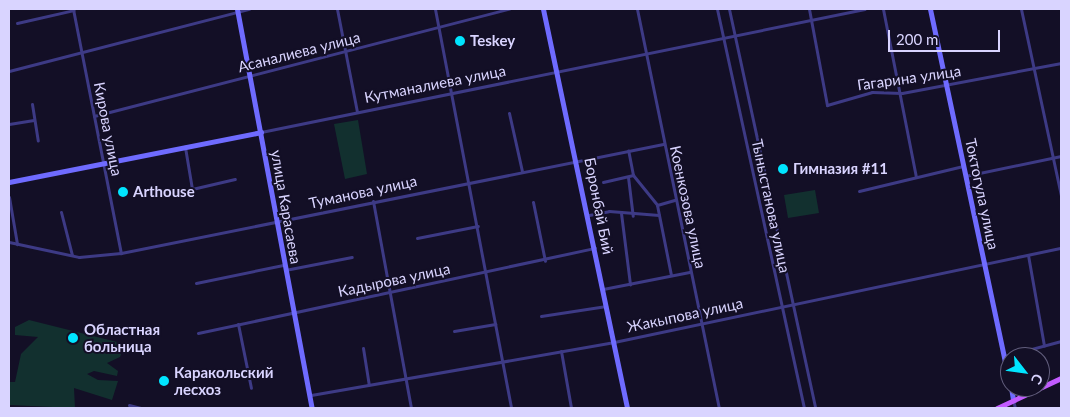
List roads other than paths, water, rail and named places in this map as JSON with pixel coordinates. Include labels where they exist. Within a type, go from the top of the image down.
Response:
[{"type":"main road","name":"Боронбай Бий","points":[[543,9],[578,159],[627,408]]},
{"type":"main road","name":"Токтогула улица","points":[[930,9],[1003,347]]},
{"type":"main road","name":"улица Карасаева","points":[[237,10],[261,132],[284,268],[311,395],[312,408]]},
{"type":"main road","name":"Кутманалиева улица","points":[[9,182],[102,162],[261,132]]},
{"type":"main road","points":[[997,408],[1061,378]]},
{"type":"street","points":[[17,22],[74,9]]},
{"type":"street","name":"Кирова улица","points":[[74,9],[121,253]]},
{"type":"street","points":[[9,71],[237,10],[249,9]]},
{"type":"street","points":[[337,9],[357,112]]},
{"type":"street","points":[[436,9],[470,181],[511,408]]},
{"type":"street","name":"Асаналиева улица","points":[[94,116],[509,9]]},
{"type":"street","name":"Коенкозова улица","points":[[637,9],[663,144],[719,408]]},
{"type":"street","name":"Тыныстанова улица","points":[[717,9],[780,307],[804,408]]},
{"type":"street","name":"Тыныстанова улица","points":[[729,9],[815,408]]},
{"type":"street","name":"Гагарина улица","points":[[809,9],[828,105],[872,92],[902,93],[1061,63]]},
{"type":"street","name":"Кутманалиева улица","points":[[261,132],[557,73],[811,18],[865,9]]},
{"type":"street","points":[[883,9],[902,93],[916,177]]},
{"type":"street","points":[[1022,9],[1032,69],[1061,196]]},
{"type":"street","points":[[32,104],[38,141]]},
{"type":"street","points":[[509,114],[522,171]]},
{"type":"street","points":[[9,124],[34,120]]},
{"type":"street","name":"Туманова улица","points":[[9,242],[72,256],[121,253],[578,159],[663,144]]},
{"type":"street","points":[[185,147],[192,190]]},
{"type":"street","points":[[628,150],[633,175],[657,205],[672,275]]},
{"type":"street","points":[[965,176],[1061,156]]},
{"type":"street","points":[[859,192],[963,166]]},
{"type":"street","points":[[603,182],[633,175]]},
{"type":"street","points":[[628,177],[633,216]]},
{"type":"street","points":[[156,197],[235,179]]},
{"type":"street","points":[[9,197],[16,244]]},
{"type":"street","points":[[657,205],[675,200]]},
{"type":"street","points":[[373,201],[410,408]]},
{"type":"street","points":[[533,202],[545,261]]},
{"type":"street","points":[[61,212],[72,256]]},
{"type":"street","points":[[589,215],[621,213],[633,216],[659,215]]},
{"type":"street","points":[[621,213],[630,284]]},
{"type":"street","points":[[417,238],[478,226]]},
{"type":"street","name":"Кадырова улица","points":[[198,333],[545,261],[595,248]]},
{"type":"street","name":"Жакыпова улица","points":[[311,395],[406,380],[614,342],[700,322],[1061,248]]},
{"type":"street","points":[[1028,255],[1044,346]]},
{"type":"street","points":[[196,283],[352,257]]},
{"type":"street","points":[[603,289],[690,272]]},
{"type":"street","points":[[541,316],[606,306]]},
{"type":"street","points":[[238,324],[251,388]]},
{"type":"street","points":[[454,332],[495,324]]},
{"type":"street","points":[[1040,347],[1061,341]]},
{"type":"street","points":[[363,348],[370,385]]},
{"type":"street","points":[[561,351],[572,408]]},
{"type":"street","points":[[1013,400],[1015,408]]},
{"type":"street","points":[[129,405],[141,408]]},
{"type":"place","name":"Teskey","points":[[460,41]]},
{"type":"place","name":"Гимназия #11","points":[[783,169]]},
{"type":"place","name":"Arthouse","points":[[123,192]]},
{"type":"place","name":"Областная больница","points":[[73,338]]},
{"type":"place","name":"Каракольский лесхоз","points":[[164,381]]}]
